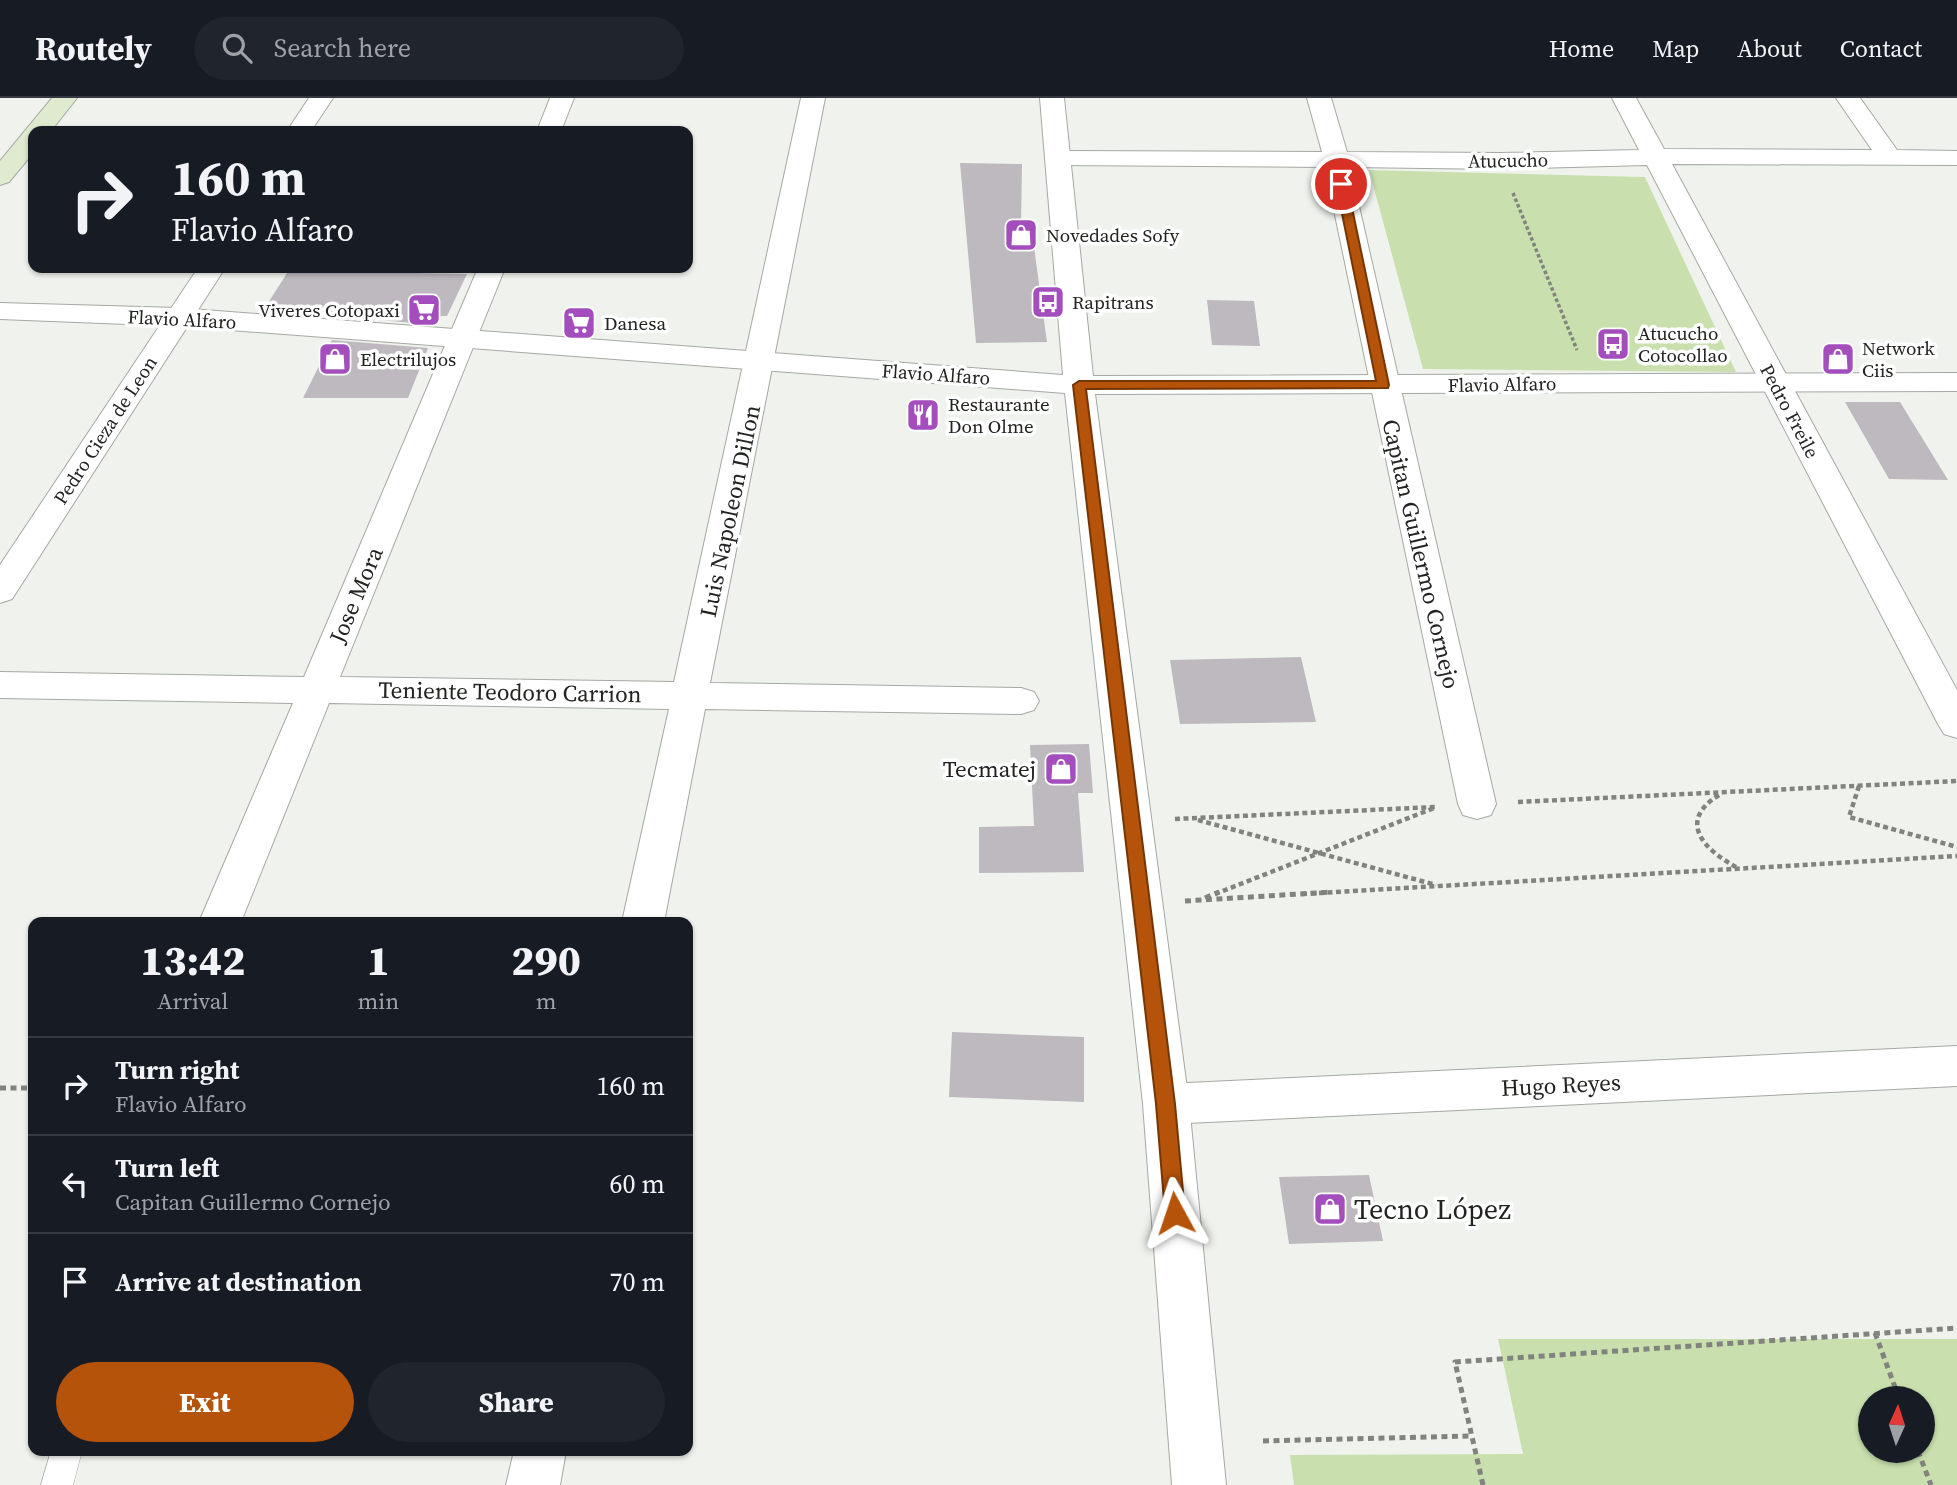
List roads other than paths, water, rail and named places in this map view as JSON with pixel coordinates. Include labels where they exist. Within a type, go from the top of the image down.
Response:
[{"type":"main road","points":[[42,126],[65,98]]},
{"type":"main road","points":[[0,177],[28,143]]},
{"type":"street","points":[[302,126],[321,98]]},
{"type":"street","points":[[550,126],[562,98]]},
{"type":"street","name":"Luis Napoleon Dillon","points":[[644,917],[761,361],[813,98]]},
{"type":"street","points":[[1052,98],[1079,385],[1166,1104],[1199,1485]]},
{"type":"street","name":"Capitan Guillermo Cornejo","points":[[1320,98],[1336,159],[1383,385],[1477,804]]},
{"type":"street","name":"Pedro Freile","points":[[1625,98],[1957,724]]},
{"type":"street","points":[[1848,98],[1889,156]]},
{"type":"street","name":"Atucucho","points":[[1058,158],[1500,161],[1655,157],[1957,158]]},
{"type":"street","name":"Pedro Cieza de Leon","points":[[0,592],[208,273]]},
{"type":"street","name":"Jose Mora","points":[[222,917],[490,273]]},
{"type":"street","name":"Flavio Alfaro","points":[[0,311],[178,317],[1079,385],[1957,382]]},
{"type":"street","name":"Teniente Teodoro Carrion","points":[[0,685],[1021,701]]},
{"type":"street","name":"Hugo Reyes","points":[[1166,1104],[1957,1066]]},
{"type":"street","points":[[533,1485],[539,1456]]},
{"type":"lane","points":[[58,1485],[67,1456]]},
{"type":"place","name":"Novedades Sofy","points":[[1021,235]]},
{"type":"place","name":"Rapitrans","points":[[1048,302]]},
{"type":"place","name":"Viveres Cotopaxi","points":[[424,310]]},
{"type":"place","name":"Danesa","points":[[579,323]]},
{"type":"place","name":"Atucucho Cotocollao","points":[[1613,344]]},
{"type":"place","name":"Electrilujos","points":[[335,359]]},
{"type":"place","name":"Network Ciis","points":[[1838,359]]},
{"type":"place","name":"Restaurante Don Olme","points":[[923,415]]},
{"type":"place","name":"Tecmatej","points":[[1061,769]]},
{"type":"place","name":"Tecno López","points":[[1330,1209]]}]
